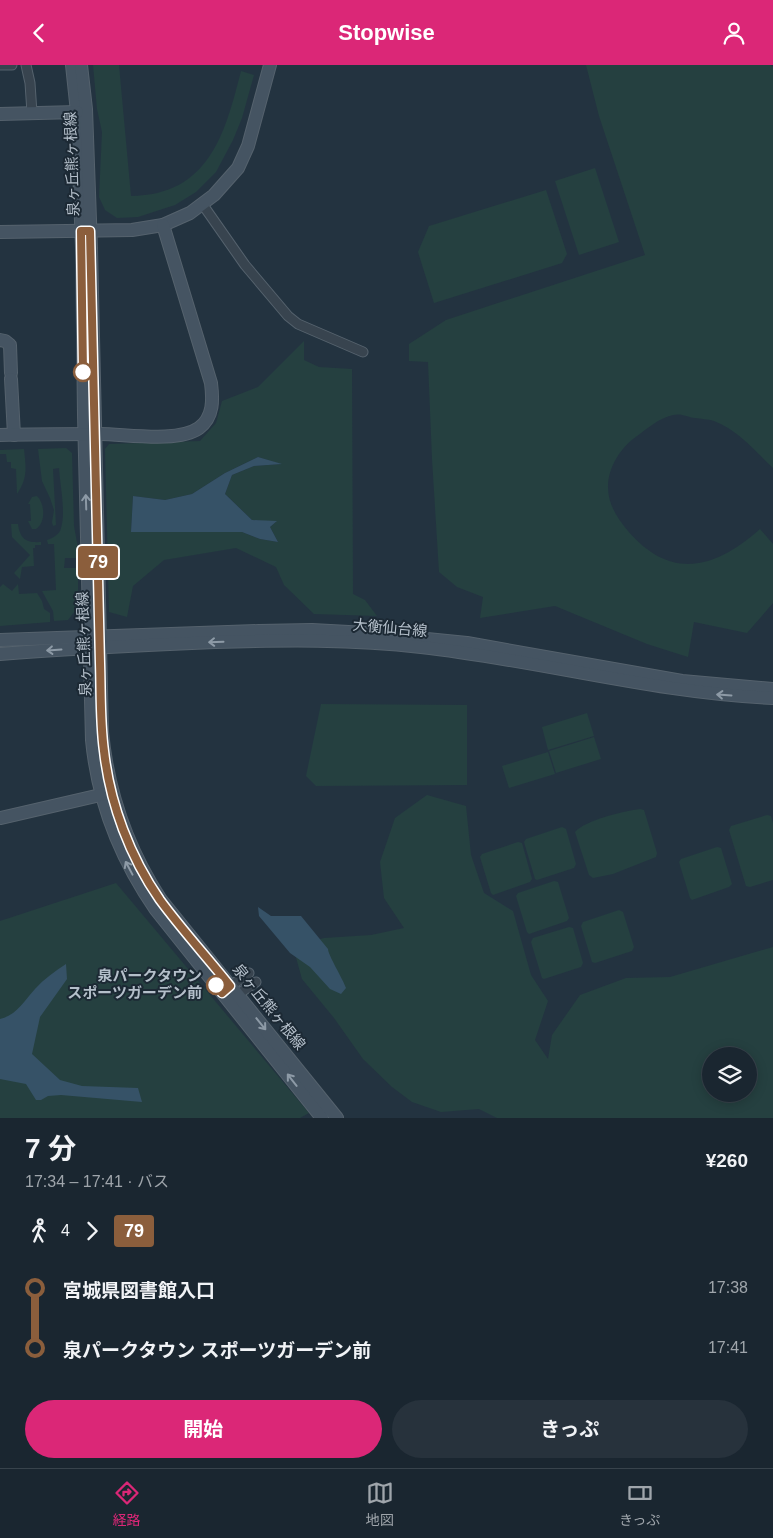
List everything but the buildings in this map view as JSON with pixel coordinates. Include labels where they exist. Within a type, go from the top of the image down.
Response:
[{"type":"main road","name":"泉ヶ丘熊ヶ根線","points":[[72,65],[86,231]]},
{"type":"main road","name":"泉ヶ丘熊ヶ根線","points":[[81,65],[86,109],[86,231],[95,642],[106,765],[106,794],[148,881],[161,901],[329,1116]]},
{"type":"main road","points":[[0,232],[132,230],[163,225],[203,205],[226,184],[246,151],[270,65]]},
{"type":"main road","points":[[0,114],[77,112]]},
{"type":"main road","points":[[0,435],[90,434],[172,436],[188,434],[200,428],[209,417],[213,401],[211,383],[163,225]]},
{"type":"main road","points":[[0,341],[5,341],[10,345],[14,435]]},
{"type":"main road","name":"大衡仙台線","points":[[0,654],[95,642],[312,630],[404,635],[672,688],[722,695],[773,698]]},
{"type":"main road","name":"大衡仙台線","points":[[0,640],[95,642]]},
{"type":"main road","name":"大衡仙台線","points":[[467,648],[682,681],[773,689]]},
{"type":"main road","points":[[0,818],[106,794]]},
{"type":"street","points":[[0,65],[12,65]]},
{"type":"street","points":[[26,65],[30,83],[32,113]]},
{"type":"street","points":[[203,205],[245,265],[288,316],[298,324],[363,352]]},
{"type":"street","points":[[230,991],[249,973]]},
{"type":"street","points":[[230,991],[256,982]]},
{"type":"green space","points":[[93,65],[119,65],[131,196],[157,193],[179,185],[196,173],[209,157],[220,138],[241,71],[254,75],[242,118],[233,140],[216,172],[196,192],[175,205],[138,217],[117,218],[105,210],[99,197],[102,132],[97,109]]},
{"type":"green space","points":[[586,65],[770,65],[773,67],[773,468],[746,442],[723,425],[712,420],[676,415],[668,416],[658,421],[631,441],[616,458],[610,472],[608,493],[614,511],[628,531],[644,547],[660,557],[677,563],[693,564],[710,560],[743,543],[760,529],[773,544],[773,603],[747,633],[694,622],[688,657],[647,644],[555,606],[480,618],[483,597],[457,587],[439,572],[428,362],[409,361],[409,344],[446,320],[645,255],[599,116]]},
{"type":"green space","points":[[595,168],[619,242],[579,255],[555,181]]},
{"type":"green space","points":[[546,190],[567,254],[562,263],[434,303],[418,252],[429,226]]},
{"type":"green space","points":[[304,341],[304,360],[319,367],[352,369],[353,594],[365,600],[377,616],[314,614],[284,585],[276,567],[236,548],[164,560],[133,586],[127,617],[109,612],[105,449],[109,444],[200,441],[216,423],[222,401],[258,387]],"holes":[[[258,457],[280,464],[254,466],[232,475],[225,494],[252,520],[276,522],[270,527],[278,542],[260,539],[242,532],[131,532],[133,496],[165,500],[192,494],[225,473]]]},
{"type":"green space","points":[[66,448],[72,453],[74,526],[78,558],[65,558],[64,568],[78,568],[78,607],[68,620],[54,621],[53,611],[42,591],[56,590],[54,544],[48,544],[47,540],[56,535],[60,530],[63,514],[62,498],[59,468],[53,469],[56,525],[53,526],[54,510],[42,481],[38,449]]},
{"type":"green space","points":[[24,449],[25,473],[23,483],[17,494],[16,469],[11,468],[11,462],[7,462],[6,454],[0,454],[0,450]]},
{"type":"green space","points":[[37,496],[42,504],[43,518],[36,529],[32,529],[28,521],[31,521],[30,504],[28,504],[32,497]]},
{"type":"green space","points":[[11,524],[18,524],[22,537],[28,541],[41,542],[41,545],[35,545],[35,548],[33,548],[34,566],[22,567],[20,579],[14,573],[30,555],[12,537]]},
{"type":"green space","points":[[3,584],[12,591],[18,584],[19,594],[37,593],[44,609],[50,613],[50,622],[0,626],[0,587]]},
{"type":"green space","points":[[321,704],[467,705],[467,785],[316,786],[306,776]]},
{"type":"green space","points":[[587,713],[594,736],[548,750],[542,727]]},
{"type":"green space","points":[[594,737],[601,759],[556,773],[549,751]]},
{"type":"green space","points":[[548,752],[555,774],[509,788],[502,766]]},
{"type":"green space","points":[[427,795],[466,806],[471,855],[484,893],[513,911],[531,975],[548,1001],[535,1040],[548,1059],[552,1035],[580,995],[626,978],[670,977],[773,947],[773,1118],[497,1118],[479,1109],[441,1112],[412,1102],[392,1087],[363,1059],[334,1018],[302,979],[295,954],[302,944],[324,938],[371,935],[404,928],[384,898],[380,862],[395,818]]},
{"type":"green space","points":[[640,809],[644,810],[657,853],[656,857],[613,874],[593,878],[589,875],[575,832],[596,820]]},
{"type":"green space","points":[[767,815],[771,816],[773,823],[773,880],[750,887],[746,886],[729,830],[731,826]]},
{"type":"green space","points":[[562,827],[566,829],[576,864],[574,868],[537,880],[535,879],[524,842],[526,839]]},
{"type":"green space","points":[[518,842],[522,843],[532,879],[530,882],[493,895],[480,857],[482,854]]},
{"type":"green space","points":[[717,847],[721,848],[732,884],[729,887],[692,900],[679,862],[681,859]]},
{"type":"green space","points":[[554,881],[558,882],[569,918],[567,921],[529,934],[516,896],[518,893]]},
{"type":"green space","points":[[116,883],[309,1113],[300,1118],[0,1118],[0,921]]},
{"type":"green space","points":[[619,910],[623,912],[634,947],[632,951],[595,963],[592,962],[581,926],[583,922]]},
{"type":"green space","points":[[569,927],[573,928],[583,963],[581,967],[544,979],[542,978],[531,942],[533,938]]},
{"type":"water","points":[[258,457],[282,464],[254,466],[232,475],[225,494],[252,520],[277,521],[270,527],[278,542],[260,539],[242,532],[131,532],[133,496],[165,500],[192,494],[225,473]]},
{"type":"water","points":[[258,907],[271,916],[301,916],[328,949],[346,988],[341,994],[330,989],[310,967],[290,953],[259,916]]},
{"type":"water","points":[[66,964],[67,979],[40,1017],[32,1054],[60,1080],[82,1086],[138,1088],[142,1102],[61,1095],[48,1096],[41,1100],[36,1100],[26,1084],[0,1079],[0,1019],[16,1011],[42,982]]},
{"type":"bus line","name":"79","points":[[83,372],[81,231],[90,231],[102,732],[106,765],[120,821],[137,860],[161,901],[230,986],[222,993],[216,985]]},
{"type":"place","name":"泉パークタウン スポーツガーデン前","points":[[216,985]]}]
